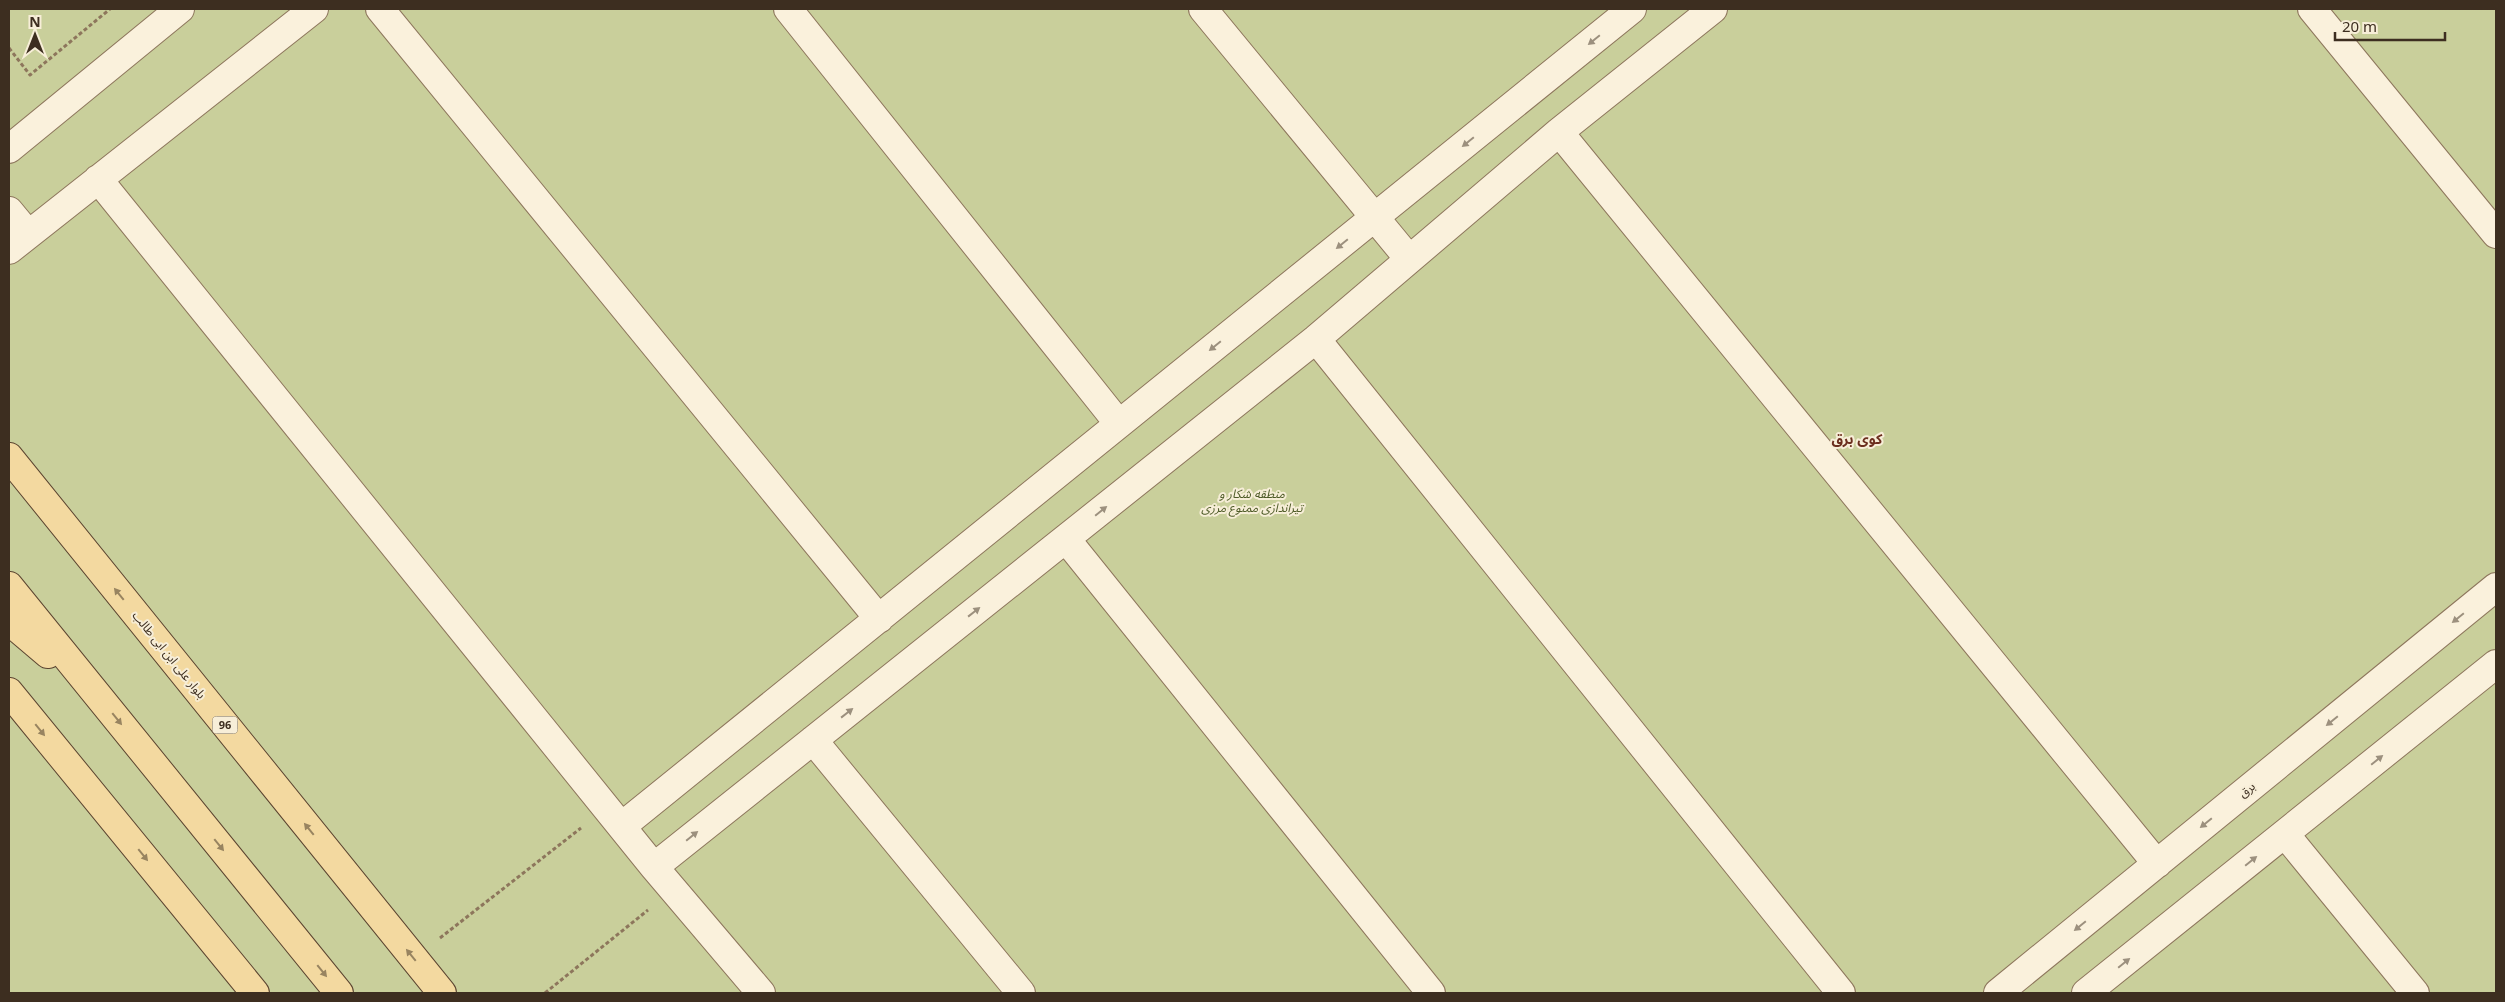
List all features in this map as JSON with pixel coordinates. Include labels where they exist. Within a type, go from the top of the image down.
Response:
[{"type":"main road","name":"بلوار علی ابن ابی طالب","points":[[9,458],[442,993]]},
{"type":"main road","points":[[9,586],[340,993]]},
{"type":"main road","points":[[9,621],[97,695]]},
{"type":"main road","points":[[9,692],[255,993]]},
{"type":"street","points":[[9,150],[180,9]]},
{"type":"street","points":[[9,211],[18,242],[314,9]]},
{"type":"street","points":[[380,9],[879,619]]},
{"type":"street","points":[[788,9],[1119,424]]},
{"type":"street","points":[[1203,9],[1409,259]]},
{"type":"street","points":[[654,866],[1316,338],[1559,132],[1713,9]]},
{"type":"street","points":[[2312,9],[2496,234]]},
{"type":"street","points":[[615,817],[879,619],[1375,217],[1616,13]]},
{"type":"street","points":[[1559,132],[2156,864]]},
{"type":"street","points":[[98,179],[654,866],[760,993]]},
{"type":"street","points":[[1316,338],[1841,993]]},
{"type":"street","points":[[1066,539],[1431,993]]},
{"type":"street","name":"برق","points":[[1998,993],[2496,587]]},
{"type":"street","points":[[2086,993],[2496,664]]},
{"type":"street","points":[[813,740],[1021,993]]},
{"type":"street","points":[[2285,834],[2415,993]]},
{"type":"path","points":[[9,48],[30,75],[110,9]]},
{"type":"path","points":[[414,958],[615,817]]},
{"type":"path","points":[[545,993],[674,890]]},
{"type":"green space","name":"منطقه شکار و تیراندازی ممنوع مرزی","points":[[9,9],[2496,9],[2496,993],[9,993]]},
{"type":"district","name":"کوی برق","points":[[1857,439]]}]
